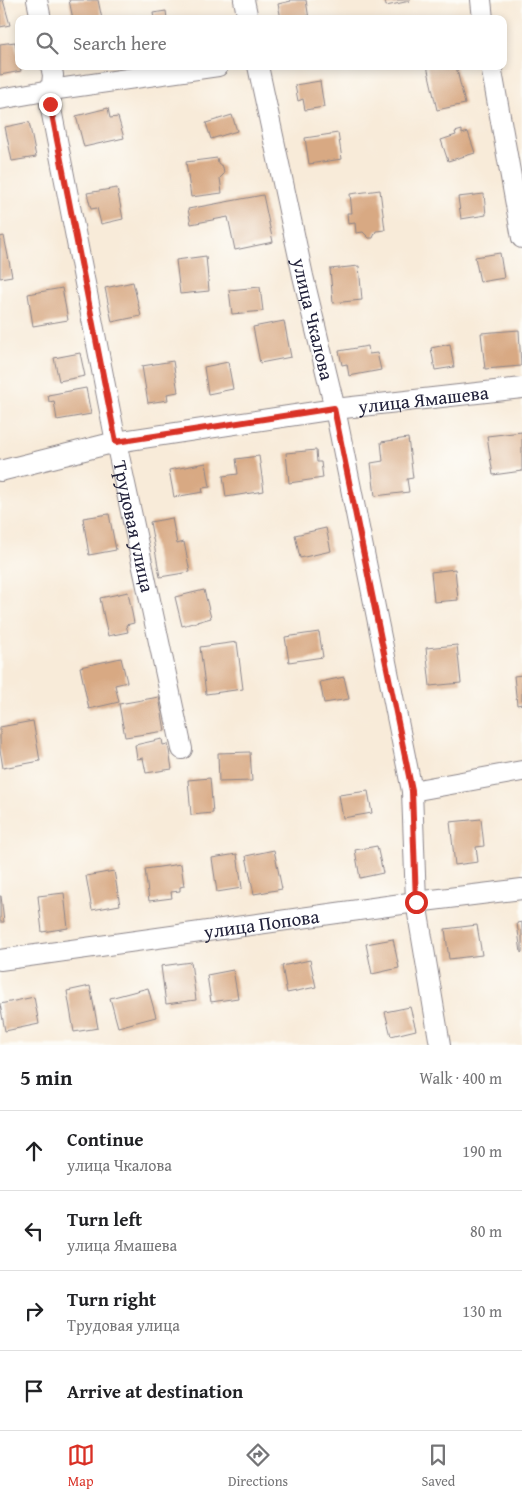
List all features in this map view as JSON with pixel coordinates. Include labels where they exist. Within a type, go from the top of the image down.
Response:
[{"type":"street","points":[[37,0],[40,15]]},
{"type":"street","points":[[244,0],[247,15]]},
{"type":"street","points":[[481,0],[483,15]]},
{"type":"street","name":"Трудовая улица","points":[[51,70],[50,104],[116,442],[182,749]]},
{"type":"street","points":[[0,99],[190,70]]},
{"type":"street","name":"улица Чкалова","points":[[259,70],[303,276],[334,408],[412,791],[416,902],[440,1045]]},
{"type":"street","points":[[493,70],[522,238]]},
{"type":"street","name":"улица Ямашева","points":[[0,471],[116,442],[334,408],[522,388]]},
{"type":"street","points":[[412,791],[522,771]]},
{"type":"street","name":"улица Попова","points":[[0,960],[522,889]]},
{"type":"building","points":[[0,0],[3,0],[10,25],[0,27]]},
{"type":"building","points":[[69,0],[98,0],[101,15],[72,15]]},
{"type":"building","points":[[306,0],[308,15],[280,15],[278,4]]},
{"type":"building","points":[[385,0],[410,0],[410,1],[386,6]]},
{"type":"building","points":[[166,11],[166,15],[153,15],[153,13]]},
{"type":"building","points":[[15,42],[15,70],[21,71],[0,75],[0,44]]},
{"type":"building","points":[[428,70],[457,70],[465,104],[437,110]]},
{"type":"building","points":[[320,81],[324,107],[305,110],[303,99],[298,101],[295,85]]},
{"type":"building","points":[[108,108],[110,118],[118,117],[124,138],[84,147],[76,116]]},
{"type":"building","points":[[232,115],[237,131],[211,139],[206,123]]},
{"type":"building","points":[[29,122],[36,157],[12,161],[5,127]]},
{"type":"building","points":[[462,130],[462,134],[468,132],[475,153],[448,161],[441,140],[456,135],[455,132]]},
{"type":"building","points":[[338,133],[342,159],[309,164],[305,138]]},
{"type":"building","points":[[217,158],[218,163],[223,167],[224,174],[220,178],[222,193],[191,197],[186,162]]},
{"type":"building","points":[[117,188],[123,219],[101,224],[97,208],[91,209],[87,193]]},
{"type":"building","points":[[380,190],[385,230],[376,231],[373,238],[369,238],[363,232],[356,233],[355,223],[348,224],[347,213],[352,213],[350,194]]},
{"type":"building","points":[[484,194],[486,215],[461,219],[458,197]]},
{"type":"building","points":[[263,195],[273,242],[235,250],[228,217],[191,224],[188,209]]},
{"type":"building","points":[[4,236],[12,276],[0,278],[0,237]]},
{"type":"building","points":[[500,253],[504,278],[480,282],[475,257]]},
{"type":"building","points":[[206,256],[209,291],[180,294],[176,260]]},
{"type":"building","points":[[359,266],[362,300],[333,303],[330,269]]},
{"type":"building","points":[[133,282],[141,316],[112,322],[105,288]]},
{"type":"building","points":[[260,287],[263,311],[232,314],[229,290]]},
{"type":"building","points":[[62,288],[68,320],[33,326],[28,294]]},
{"type":"building","points":[[284,321],[291,357],[260,363],[253,327]]},
{"type":"building","points":[[519,330],[521,366],[485,369],[481,333]]},
{"type":"building","points":[[450,344],[454,367],[435,370],[431,348]]},
{"type":"building","points":[[368,346],[369,354],[377,353],[381,370],[349,376],[347,364],[342,365],[339,351]]},
{"type":"building","points":[[80,353],[85,376],[59,381],[54,358]]},
{"type":"building","points":[[173,361],[178,392],[167,394],[168,400],[148,403],[142,366]]},
{"type":"building","points":[[228,362],[233,389],[208,394],[204,367]]},
{"type":"building","points":[[86,388],[91,414],[57,420],[54,401],[49,402],[48,395]]},
{"type":"building","points":[[522,432],[522,471],[493,475],[487,436]]},
{"type":"building","points":[[408,438],[413,478],[407,479],[409,492],[375,496],[371,463],[383,461],[381,442]]},
{"type":"building","points":[[316,450],[317,462],[321,462],[323,478],[289,483],[286,453]]},
{"type":"building","points":[[259,456],[264,491],[226,497],[223,476],[238,474],[236,459]]},
{"type":"building","points":[[206,463],[210,487],[202,488],[203,492],[174,497],[169,470]]},
{"type":"building","points":[[109,514],[116,550],[89,555],[83,518]]},
{"type":"building","points":[[172,518],[177,544],[184,542],[190,572],[160,577],[150,522]]},
{"type":"building","points":[[326,528],[331,551],[300,558],[295,535]]},
{"type":"building","points":[[455,569],[458,600],[434,602],[431,572]]},
{"type":"building","points":[[204,590],[211,618],[182,626],[175,597]]},
{"type":"building","points":[[128,592],[134,623],[126,625],[128,632],[108,636],[100,598]]},
{"type":"building","points":[[319,632],[323,657],[289,662],[285,637]]},
{"type":"building","points":[[237,642],[243,689],[206,694],[200,647]]},
{"type":"building","points":[[457,645],[461,683],[430,686],[426,648]]},
{"type":"building","points":[[121,658],[127,682],[115,685],[119,702],[89,709],[80,667]]},
{"type":"building","points":[[522,675],[522,704],[517,705],[514,676]]},
{"type":"building","points":[[344,677],[349,699],[324,703],[320,682]]},
{"type":"building","points":[[159,697],[165,731],[125,737],[119,704]]},
{"type":"building","points":[[33,721],[40,761],[3,768],[0,750],[0,727]]},
{"type":"building","points":[[162,739],[163,745],[168,744],[172,769],[146,773],[143,758],[137,759],[135,745]]},
{"type":"building","points":[[250,752],[252,781],[219,782],[218,753]]},
{"type":"building","points":[[210,778],[213,813],[191,815],[188,780]]},
{"type":"building","points":[[368,791],[372,813],[343,818],[339,795]]},
{"type":"building","points":[[481,819],[484,846],[476,847],[478,862],[455,865],[450,822]]},
{"type":"building","points":[[377,846],[383,873],[360,878],[355,850]]},
{"type":"building","points":[[274,850],[282,889],[254,894],[246,856]]},
{"type":"building","points":[[237,854],[242,888],[217,892],[212,858]]},
{"type":"building","points":[[181,864],[184,886],[180,887],[180,891],[171,892],[172,898],[149,901],[145,869]]},
{"type":"building","points":[[114,871],[120,905],[92,910],[86,876]]},
{"type":"building","points":[[64,893],[68,928],[42,932],[38,896]]},
{"type":"building","points":[[1,896],[4,922],[0,922]]},
{"type":"building","points":[[522,922],[522,952],[521,953],[517,923]]},
{"type":"building","points":[[477,925],[482,955],[449,959],[445,929]]},
{"type":"building","points":[[393,939],[399,968],[372,974],[366,944]]},
{"type":"building","points":[[310,960],[316,987],[287,993],[282,966]]},
{"type":"building","points":[[191,962],[196,1000],[166,1004],[161,966]]},
{"type":"building","points":[[233,970],[238,998],[211,1002],[207,975]]},
{"type":"building","points":[[90,986],[98,1028],[74,1032],[67,991]]},
{"type":"building","points":[[148,988],[156,1017],[118,1027],[110,998]]},
{"type":"building","points":[[34,997],[39,1024],[5,1031],[0,1004]]},
{"type":"building","points":[[410,1007],[416,1030],[391,1036],[385,1012]]},
{"type":"route","points":[[50,104],[116,442],[334,408],[412,791],[416,902]]}]
